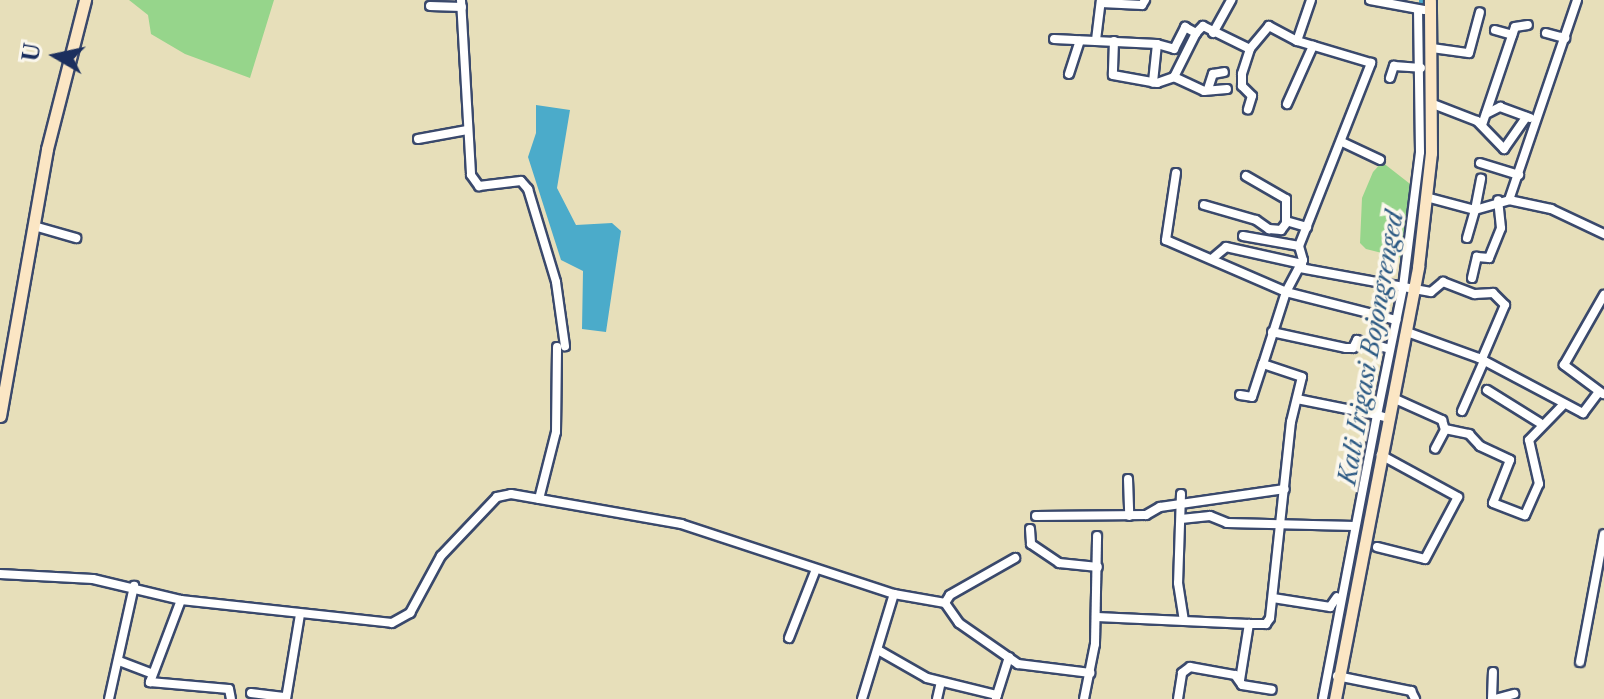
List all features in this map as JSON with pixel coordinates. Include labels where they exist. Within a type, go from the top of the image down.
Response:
[{"type":"main road","points":[[0,416],[34,226],[85,0]]},
{"type":"main road","points":[[1335,699],[1358,532],[1381,455],[1382,416],[1393,398],[1401,326],[1426,197],[1426,118],[1433,104],[1426,66],[1432,48],[1425,8]]},
{"type":"street","points":[[1096,40],[1101,1],[1142,5],[1145,0]]},
{"type":"street","points":[[1213,33],[1231,0]]},
{"type":"street","points":[[1297,41],[1311,0]]},
{"type":"street","points":[[1370,0],[1425,8],[1426,118]]},
{"type":"street","points":[[1509,200],[1577,0]]},
{"type":"street","points":[[430,6],[461,3],[469,164],[479,186],[521,181],[528,189],[556,282],[561,347],[556,432],[539,499]]},
{"type":"street","points":[[1432,48],[1469,53],[1480,12]]},
{"type":"street","points":[[1482,125],[1512,35],[1519,23],[1528,25]]},
{"type":"street","points":[[1174,77],[1201,26],[1250,49]]},
{"type":"street","points":[[1240,395],[1252,396],[1286,292],[1301,266],[1299,246],[1371,63],[1297,41],[1269,26],[1250,49],[1241,83],[1252,96],[1248,109]]},
{"type":"street","points":[[1054,39],[1157,44],[1174,49],[1185,27],[1196,33]]},
{"type":"street","points":[[1495,30],[1512,35]]},
{"type":"street","points":[[1546,33],[1565,38]]},
{"type":"street","points":[[1069,74],[1080,41]]},
{"type":"street","points":[[1114,41],[1113,75],[1153,83],[1174,77],[1208,90],[1227,89]]},
{"type":"street","points":[[1153,83],[1157,44]]},
{"type":"street","points":[[1287,104],[1313,46]]},
{"type":"street","points":[[1390,78],[1396,65],[1426,66]]},
{"type":"street","points":[[1208,90],[1213,74],[1224,72]]},
{"type":"street","points":[[1433,104],[1482,125],[1504,149],[1526,117]]},
{"type":"street","points":[[1486,114],[1500,107],[1538,121]]},
{"type":"street","points":[[418,139],[467,130]]},
{"type":"street","points":[[1342,142],[1380,160]]},
{"type":"street","points":[[1408,288],[1425,153]]},
{"type":"street","points":[[1480,163],[1519,175]]},
{"type":"street","points":[[1176,173],[1164,237],[1286,292],[1401,326],[1483,360],[1564,404],[1586,412],[1602,393],[1564,365],[1604,295]]},
{"type":"street","points":[[1246,176],[1286,199],[1282,213],[1287,222],[1307,227]]},
{"type":"street","points":[[1467,238],[1481,179]]},
{"type":"street","points":[[1426,197],[1475,210],[1498,200],[1509,200],[1551,209],[1604,234]]},
{"type":"street","points":[[1472,278],[1477,257],[1489,258],[1501,228],[1498,200]]},
{"type":"street","points":[[1204,205],[1275,230],[1287,222]]},
{"type":"street","points":[[34,226],[76,238]]},
{"type":"street","points":[[1243,236],[1299,246]]},
{"type":"street","points":[[1213,258],[1226,247],[1408,288],[1433,292],[1445,283],[1472,294],[1491,292],[1502,301],[1462,411]]},
{"type":"street","points":[[1363,512],[1382,416],[1390,349],[1401,326]]},
{"type":"street","points":[[1272,332],[1346,348],[1353,348],[1357,340],[1390,349]]},
{"type":"street","points":[[1097,617],[1249,624],[1268,622],[1301,376],[1263,364]]},
{"type":"street","points":[[1487,390],[1540,423]]},
{"type":"street","points":[[1393,398],[1435,414],[1445,429],[1469,434],[1480,446],[1510,459],[1493,503],[1525,515],[1539,484],[1527,447],[1540,423],[1564,404]]},
{"type":"street","points":[[1297,399],[1382,416]]},
{"type":"street","points":[[1435,449],[1445,429]]},
{"type":"street","points":[[1377,547],[1425,559],[1458,498],[1456,492],[1381,455]]},
{"type":"street","points":[[1128,479],[1129,516]]},
{"type":"street","points":[[1036,516],[1129,516],[1285,489]]},
{"type":"street","points":[[1181,494],[1178,583],[1184,621]]},
{"type":"street","points":[[0,574],[134,586],[181,600],[300,614],[401,620],[441,556],[497,497],[539,499],[681,524],[894,594],[945,603],[959,623],[1020,665],[1090,673]]},
{"type":"street","points":[[1181,519],[1282,521],[1358,532],[1342,589],[1323,699]]},
{"type":"street","points":[[1030,529],[1031,544],[1059,563],[1098,567]]},
{"type":"street","points":[[1580,662],[1604,534]]},
{"type":"street","points":[[1084,699],[1097,617],[1097,536]]},
{"type":"street","points":[[945,603],[950,595],[1015,558]]},
{"type":"street","points":[[789,638],[816,569]]},
{"type":"street","points":[[109,699],[134,586]]},
{"type":"street","points":[[1273,598],[1331,607],[1342,589]]},
{"type":"street","points":[[862,699],[894,594]]},
{"type":"street","points":[[181,600],[150,673],[154,684],[229,689],[231,699]]},
{"type":"street","points":[[251,693],[286,698],[300,614]]},
{"type":"street","points":[[1249,624],[1240,680],[1242,685],[1272,690]]},
{"type":"street","points":[[878,650],[941,682],[997,697],[1009,657]]},
{"type":"street","points":[[119,661],[150,673]]},
{"type":"street","points":[[1178,699],[1187,668],[1240,680]]},
{"type":"street","points":[[1493,672],[1493,699],[1514,694]]},
{"type":"street","points":[[1337,676],[1411,691],[1415,699]]},
{"type":"street","points":[[937,699],[941,682]]},
{"type":"green space","points":[[129,0],[274,0],[250,78],[185,54],[151,34],[148,15]]},
{"type":"green space","points":[[1418,153],[1427,154],[1414,261],[1366,249],[1360,243],[1362,198],[1373,172],[1382,162],[1414,187]]},
{"type":"water","points":[[536,105],[570,110],[557,188],[576,225],[612,223],[621,231],[606,332],[582,329],[583,271],[561,260],[528,157],[536,133]]},
{"type":"waterway","name":"Kali Irigasi Bojongrenged","points":[[1422,0],[1423,106]]},
{"type":"waterway","name":"Kali Irigasi Bojongrenged","points":[[1372,461],[1405,303],[1418,198]]}]
